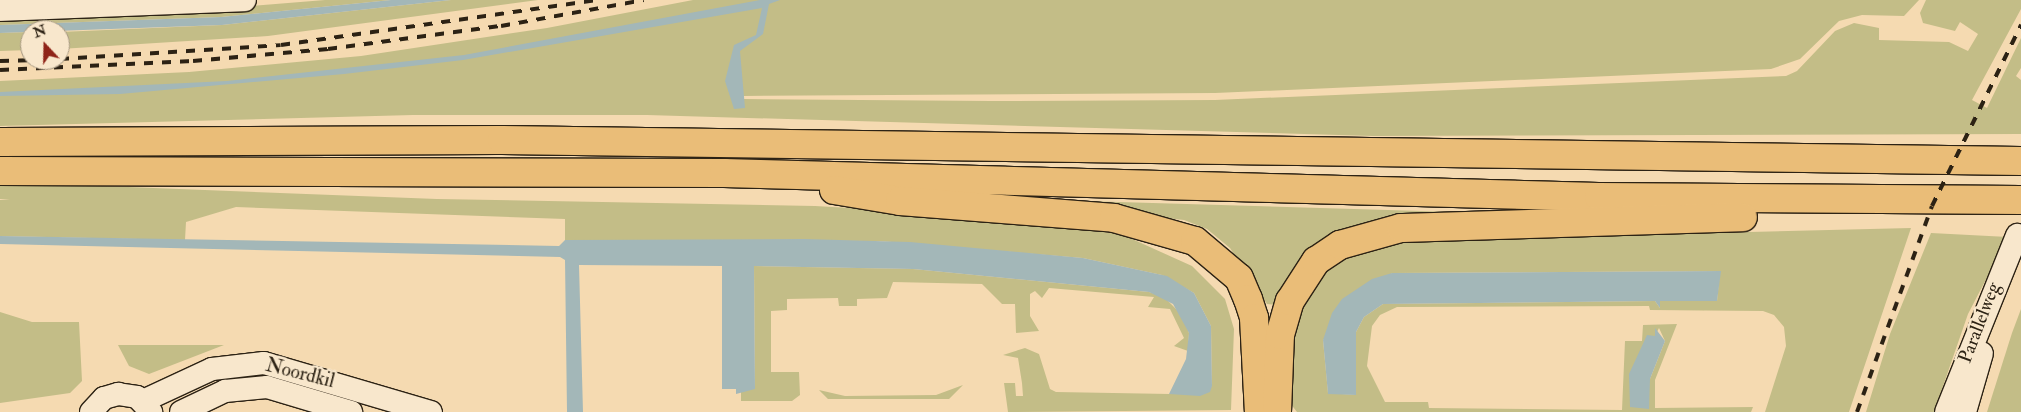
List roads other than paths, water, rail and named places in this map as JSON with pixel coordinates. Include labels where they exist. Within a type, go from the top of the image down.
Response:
[{"type":"highway","points":[[0,142],[840,144],[2021,161]]},
{"type":"highway","points":[[1941,161],[2021,150]]},
{"type":"highway","points":[[0,170],[724,173],[1820,200],[2021,200]]},
{"type":"highway","points":[[724,173],[900,201],[1114,218],[1150,225],[1195,242],[1239,278],[1254,318],[1256,366],[1241,412]]},
{"type":"highway","points":[[1275,409],[1280,335],[1298,284],[1316,261],[1364,235],[1438,226],[1750,216],[1820,200]]},
{"type":"highway","points":[[1256,366],[1275,409]]},
{"type":"street","points":[[0,10],[245,0]]},
{"type":"street","name":"Parallelweg","points":[[1946,412],[2019,245]]},
{"type":"street","name":"Parallelweg","points":[[1965,412],[1988,331],[2019,245]]},
{"type":"street","name":"Noordkil","points":[[147,407],[212,368],[264,363],[432,412]]},
{"type":"street","name":"Noordkil","points":[[181,412],[225,391],[267,387],[351,412]]},
{"type":"street","points":[[91,412],[113,394],[131,395],[147,407]]},
{"type":"railway","points":[[70,58],[281,45],[597,0]]},
{"type":"railway","points":[[0,70],[193,61],[328,49],[501,26],[644,0]]},
{"type":"railway","points":[[1857,412],[1932,206],[2021,25]]},
{"type":"railway","points":[[0,61],[20,60]]}]
